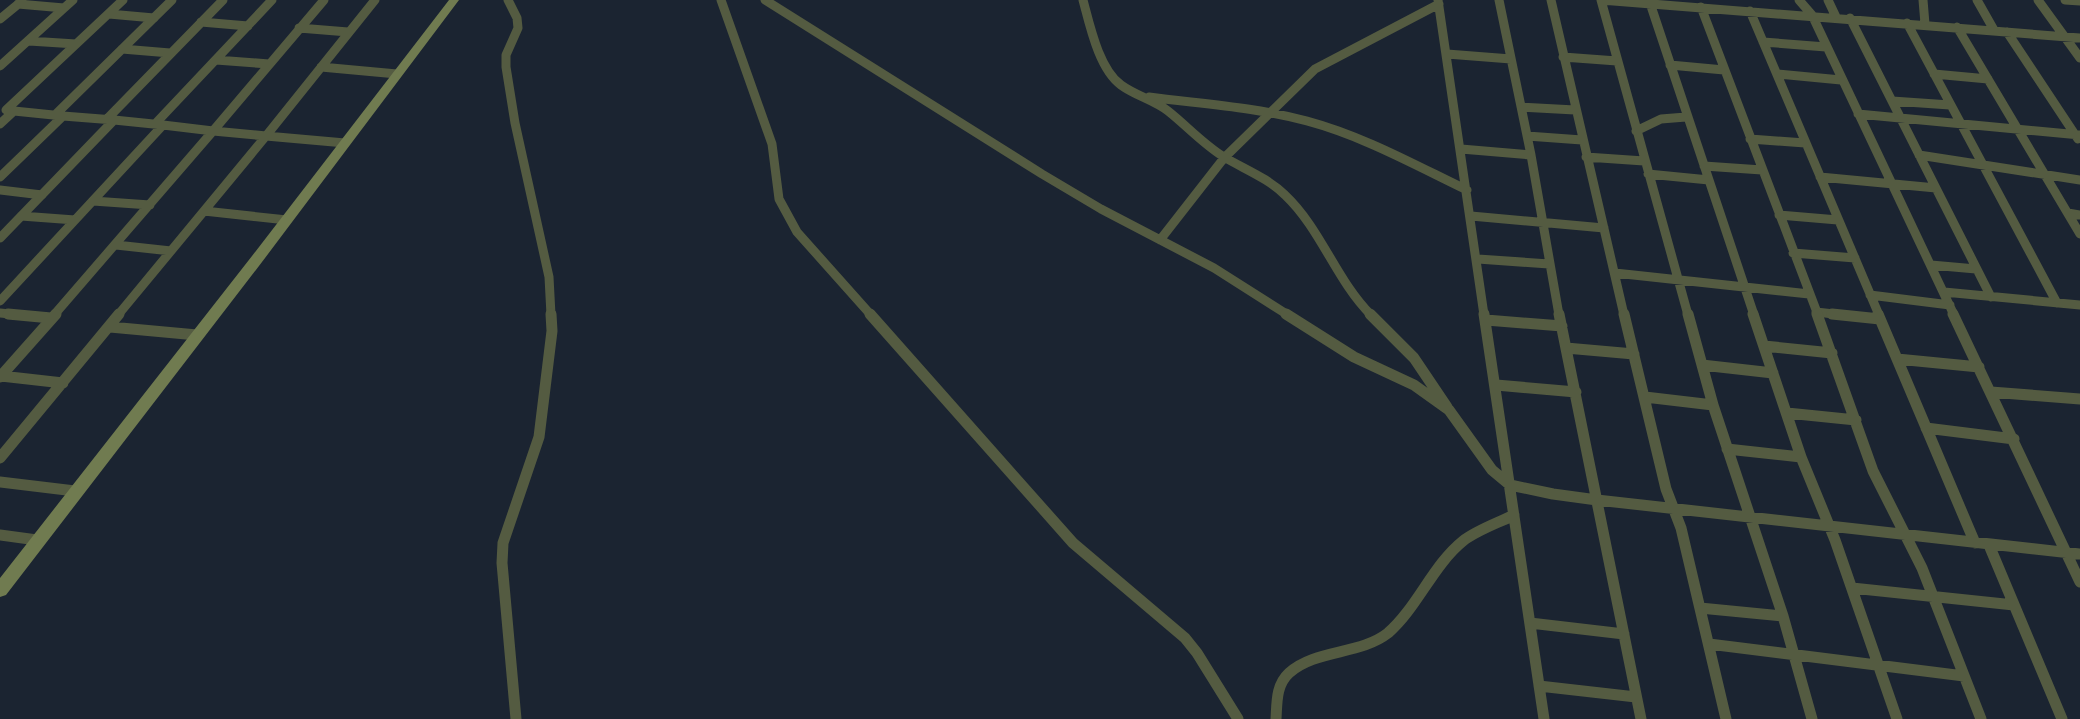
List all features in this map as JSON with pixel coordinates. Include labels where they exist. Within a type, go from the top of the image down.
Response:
[{"type":"street","points":[[0,66],[73,0]]},
{"type":"street","points":[[0,124],[7,110],[123,0]]},
{"type":"street","points":[[0,177],[122,49],[172,0]]},
{"type":"street","points":[[0,238],[42,195],[170,53],[223,0]]},
{"type":"street","points":[[0,301],[93,201],[216,60],[272,0]]},
{"type":"street","points":[[0,377],[116,245],[324,0]]},
{"type":"street","points":[[0,458],[110,327],[375,0]]},
{"type":"street","points":[[0,590],[287,220],[454,0]]},
{"type":"street","points":[[508,0],[517,18],[518,28],[506,55],[506,67],[515,123],[549,277],[552,302],[552,331],[539,437],[503,543],[502,563],[516,719]]},
{"type":"street","points":[[721,0],[772,144],[779,199],[797,232],[1073,543],[1185,638],[1197,653],[1238,719]]},
{"type":"street","points":[[764,0],[1042,174],[1101,209],[1214,268],[1354,357],[1414,385],[1449,410]]},
{"type":"street","points":[[1083,0],[1093,33],[1117,82],[1170,112],[1224,158],[1279,188],[1290,199],[1299,210],[1356,300],[1414,358],[1492,470],[1510,485],[1553,494],[1597,500],[2080,554]]},
{"type":"street","points":[[1499,0],[1531,155],[1549,264],[1641,719]]},
{"type":"street","points":[[1551,0],[1582,140],[1616,273],[1666,489],[1674,509],[1700,608],[1726,719]]},
{"type":"street","points":[[1812,719],[1782,616],[1713,405],[1601,0],[1650,3],[1671,2],[1701,7],[2080,38]]},
{"type":"street","points":[[1799,0],[1812,15],[1841,80],[2014,439],[2080,582]]},
{"type":"street","points":[[1828,0],[1836,17]]},
{"type":"street","points":[[1923,0],[1925,24]]},
{"type":"street","points":[[1976,0],[1994,30]]},
{"type":"street","points":[[2038,0],[2080,58]]},
{"type":"street","points":[[2065,0],[2080,1]]},
{"type":"street","points":[[0,20],[20,2],[64,8]]},
{"type":"street","points":[[1160,240],[1224,158],[1267,113],[1323,64],[1439,2],[1544,719]]},
{"type":"street","points":[[1650,3],[1686,117],[1709,180],[1801,456],[1830,527],[1897,719]]},
{"type":"street","points":[[1701,7],[1832,353],[1877,478],[1917,556],[1981,719]]},
{"type":"street","points":[[1750,11],[1975,543]]},
{"type":"street","points":[[109,14],[154,18]]},
{"type":"street","points":[[1850,18],[1991,297]]},
{"type":"street","points":[[201,22],[248,26]]},
{"type":"street","points":[[1907,23],[2056,303]]},
{"type":"street","points":[[1957,27],[2080,234]]},
{"type":"street","points":[[299,28],[348,32]]},
{"type":"street","points":[[2007,32],[2078,137]]},
{"type":"street","points":[[28,41],[76,44]]},
{"type":"street","points":[[1763,42],[1826,47]]},
{"type":"street","points":[[122,49],[170,53]]},
{"type":"street","points":[[1447,54],[1511,59]]},
{"type":"street","points":[[1563,57],[1617,61]]},
{"type":"street","points":[[216,60],[269,64]]},
{"type":"street","points":[[1670,65],[1724,70]]},
{"type":"street","points":[[321,67],[397,74]]},
{"type":"street","points":[[1777,74],[1841,80]]},
{"type":"street","points":[[1934,74],[1988,79]]},
{"type":"street","points":[[1146,97],[1267,113],[1308,122],[1373,145],[1468,190]]},
{"type":"street","points":[[1892,101],[1950,105]]},
{"type":"street","points":[[1521,107],[1575,110]]},
{"type":"street","points":[[7,110],[345,143]]},
{"type":"street","points":[[1858,114],[2018,129],[2078,137]]},
{"type":"street","points":[[1636,131],[1661,119],[1686,117]]},
{"type":"street","points":[[1527,136],[1582,140]]},
{"type":"street","points":[[1750,139],[1805,143]]},
{"type":"street","points":[[1461,150],[1531,155]]},
{"type":"street","points":[[1919,155],[2080,180]]},
{"type":"street","points":[[1586,157],[1644,161]]},
{"type":"street","points":[[1704,166],[1762,170]]},
{"type":"street","points":[[1648,174],[1709,180]]},
{"type":"street","points":[[1820,177],[1936,188]]},
{"type":"street","points":[[0,190],[42,195]]},
{"type":"street","points":[[93,201],[150,205]]},
{"type":"street","points":[[204,211],[287,220]]},
{"type":"street","points":[[2068,213],[2080,214]]},
{"type":"street","points":[[1779,215],[1838,220]]},
{"type":"street","points":[[21,216],[75,220]]},
{"type":"street","points":[[1471,216],[1604,228]]},
{"type":"street","points":[[116,245],[171,250]]},
{"type":"street","points":[[1794,253],[1855,258]]},
{"type":"street","points":[[1478,259],[1549,264]]},
{"type":"street","points":[[1931,265],[1976,269]]},
{"type":"street","points":[[1616,273],[1809,294]]},
{"type":"street","points":[[1944,292],[2080,306]]},
{"type":"street","points":[[1870,295],[1950,305]]},
{"type":"street","points":[[1816,312],[1880,319]]},
{"type":"street","points":[[0,313],[51,318]]},
{"type":"street","points":[[1486,320],[1562,326]]},
{"type":"street","points":[[110,327],[196,336]]},
{"type":"street","points":[[1764,346],[1832,353]]},
{"type":"street","points":[[1566,348],[1634,354]]},
{"type":"street","points":[[1897,359],[1979,368]]},
{"type":"street","points":[[1702,365],[1773,373]]},
{"type":"street","points":[[0,377],[63,383]]},
{"type":"street","points":[[1496,385],[1576,392]]},
{"type":"street","points":[[1991,392],[2080,399]]},
{"type":"street","points":[[1645,397],[1713,405]]},
{"type":"street","points":[[1787,413],[1856,420]]},
{"type":"street","points":[[1926,428],[2014,439]]},
{"type":"street","points":[[1727,449],[1801,456]]},
{"type":"street","points":[[0,482],[75,492]]},
{"type":"street","points":[[1276,719],[1278,690],[1282,681],[1290,673],[1303,664],[1374,640],[1386,633],[1397,623],[1464,540],[1514,514]]},
{"type":"street","points":[[0,536],[37,540]]},
{"type":"street","points":[[1989,545],[2062,719]]},
{"type":"street","points":[[1852,588],[2014,605]]},
{"type":"street","points":[[1700,608],[1782,616]]},
{"type":"street","points":[[1530,623],[1624,634]]},
{"type":"street","points":[[1709,644],[1964,676]]},
{"type":"street","points":[[1539,686],[1636,697]]}]
